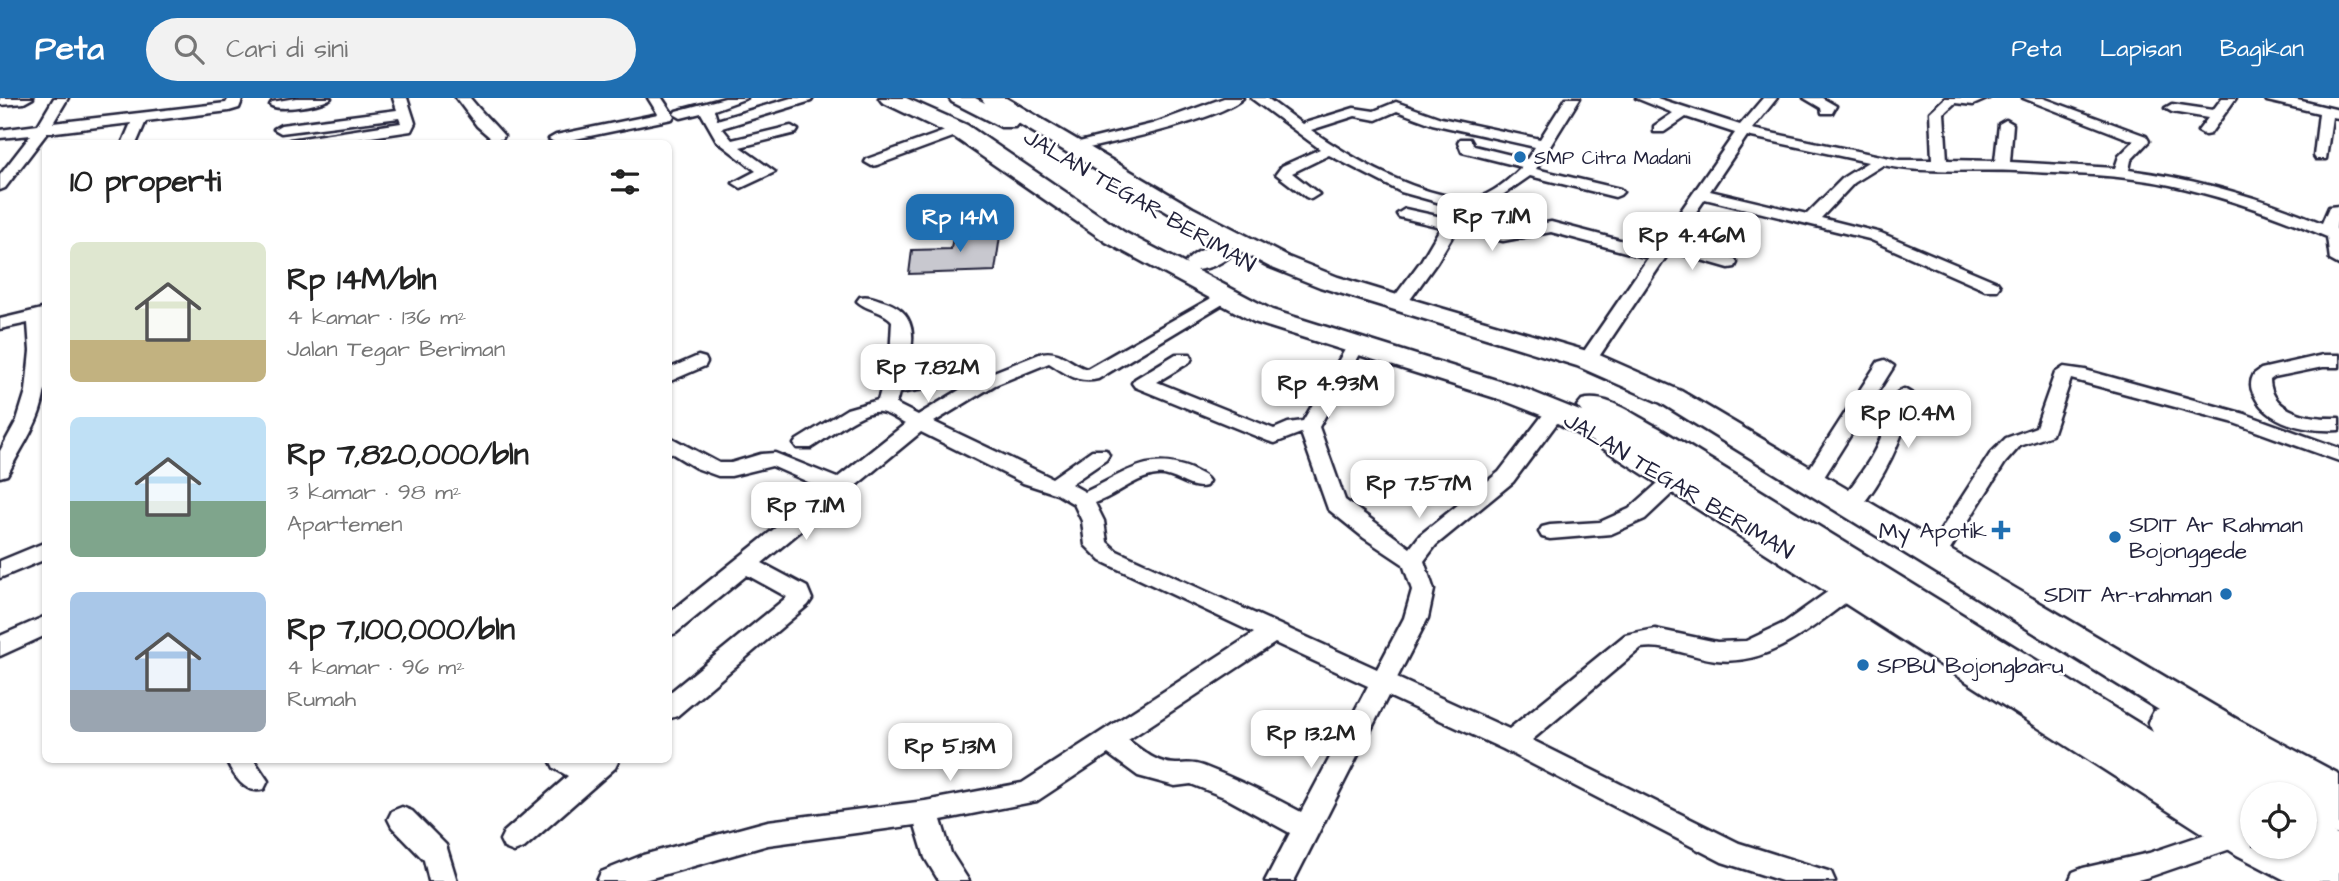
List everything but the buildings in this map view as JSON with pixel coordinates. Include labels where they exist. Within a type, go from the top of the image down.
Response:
[{"type":"main road","points":[[0,100],[24,98]]},
{"type":"main road","name":"JALAN TEGAR BERIMAN","points":[[889,98],[958,106],[1076,148],[1185,213],[1279,262],[1398,304],[1587,360],[1671,397],[1935,556],[1997,636]]},
{"type":"main road","name":"JALAN TEGAR BERIMAN","points":[[958,106],[1146,233],[1345,305],[1537,361],[1615,389],[1655,409],[1997,636],[2240,825]]},
{"type":"main road","name":"JALAN TEGAR BERIMAN","points":[[958,106],[1115,237],[1222,297],[1263,316],[1556,411],[1604,435],[1848,589],[1997,636],[2226,733],[2339,792]]},
{"type":"main road","name":"JALAN TEGAR BERIMAN","points":[[1210,257],[1288,307],[1542,386],[1618,419],[1997,636],[2266,782]]},
{"type":"main road","points":[[1415,348],[1452,376]]},
{"type":"main road","points":[[2317,808],[2339,818]]},
{"type":"main road","points":[[2317,845],[2339,855]]},
{"type":"main road","name":"JALAN TEGAR BERIMAN","points":[[2292,859],[2328,881]]},
{"type":"street","points":[[0,185],[42,130],[61,98]]},
{"type":"street","points":[[0,134],[229,107],[234,105],[236,98]]},
{"type":"street","points":[[278,105],[324,98]]},
{"type":"street","points":[[321,140],[398,130],[408,126],[400,98]]},
{"type":"street","points":[[463,98],[497,136]]},
{"type":"street","points":[[556,139],[667,116],[655,98]]},
{"type":"street","points":[[681,114],[706,108],[723,100],[740,98]]},
{"type":"street","points":[[712,126],[806,98]]},
{"type":"street","points":[[1076,148],[1150,131],[1195,117],[1236,98]]},
{"type":"street","points":[[1258,98],[1329,150],[1396,185],[1467,205]]},
{"type":"street","points":[[1398,304],[1429,262],[1448,224],[1467,205],[1489,198],[1508,187],[1530,167],[1573,98]]},
{"type":"street","points":[[1643,98],[1743,131],[1881,160],[1917,165],[1940,163],[2121,173],[2170,180],[2241,198],[2334,234]]},
{"type":"street","points":[[1587,360],[1743,131],[1770,98]]},
{"type":"street","points":[[1811,98],[1829,106],[1828,110]]},
{"type":"street","points":[[1940,163],[1937,112],[1950,100],[1973,101],[1982,98]]},
{"type":"street","points":[[2030,98],[2141,139],[2124,159],[2121,173]]},
{"type":"street","points":[[2205,131],[2229,98]]},
{"type":"street","points":[[2272,98],[2302,102],[2333,113],[2320,156]]},
{"type":"street","points":[[280,136],[294,101]]},
{"type":"street","points":[[872,162],[958,106]]},
{"type":"street","points":[[1300,129],[1354,111],[1376,116],[1396,106],[1460,127],[1545,145]]},
{"type":"street","points":[[706,108],[712,126],[729,145],[767,172],[741,183]]},
{"type":"street","points":[[2172,108],[2217,115]]},
{"type":"street","points":[[1658,129],[1683,112]]},
{"type":"street","points":[[280,136],[405,113]]},
{"type":"street","points":[[131,140],[140,119]]},
{"type":"street","points":[[2002,166],[2006,124]]},
{"type":"street","points":[[729,145],[790,130]]},
{"type":"street","points":[[1465,142],[1467,149],[1477,153],[1615,192]]},
{"type":"street","points":[[1311,194],[1284,174],[1287,169],[1329,150]]},
{"type":"street","points":[[1810,220],[1849,180],[1881,160]]},
{"type":"street","points":[[1700,193],[1888,240],[1992,286]]},
{"type":"street","points":[[2335,210],[2334,234],[2338,260]]},
{"type":"street","points":[[1405,214],[1503,236],[1518,236],[1543,227],[1551,227],[1729,263]]},
{"type":"street","points":[[1624,233],[1662,250]]},
{"type":"street","points":[[672,624],[919,424],[988,381],[1049,357],[1059,360],[1074,374],[1091,376],[1222,297]]},
{"type":"street","points":[[866,301],[897,314],[901,319],[904,337],[889,397]]},
{"type":"street","points":[[0,324],[40,314],[38,325],[41,378],[30,413],[0,470]]},
{"type":"street","points":[[1279,881],[1416,618],[1423,590],[1413,560],[1372,533],[1336,504],[1309,427],[1356,347]]},
{"type":"street","points":[[1183,358],[1142,383],[1275,437],[1295,427],[1309,427]]},
{"type":"street","points":[[2339,361],[2323,361],[2268,373],[2261,378],[2260,384],[2262,394],[2280,412],[2312,425],[2339,424]]},
{"type":"street","points":[[672,374],[698,362]]},
{"type":"street","points":[[1812,480],[1885,366]]},
{"type":"street","points":[[1935,556],[1997,459],[2013,442],[2045,431],[2057,389],[2064,373],[2068,372],[2238,418],[2339,455]]},
{"type":"street","points":[[804,444],[889,397],[957,378]]},
{"type":"street","points":[[1851,504],[1865,489],[1896,429],[1904,396]]},
{"type":"street","points":[[889,397],[919,424],[1030,478],[1055,486],[1083,500],[1093,521],[1096,545],[1108,556],[1512,742],[1732,853],[1821,881]]},
{"type":"street","points":[[1413,560],[1428,540],[1506,477],[1556,411]]},
{"type":"street","points":[[672,444],[719,469],[729,469],[763,458],[775,460],[839,487]]},
{"type":"street","points":[[1055,486],[1099,455]]},
{"type":"street","points":[[1083,500],[1097,497],[1143,471],[1158,468],[1172,469],[1199,481]]},
{"type":"street","points":[[1550,532],[1602,529],[1637,514],[1674,481]]},
{"type":"street","points":[[0,570],[42,552]]},
{"type":"street","points":[[672,706],[800,599],[799,593],[746,564]]},
{"type":"street","points":[[1512,742],[1633,641],[1652,637],[1728,652],[1758,646],[1809,618],[1848,589]]},
{"type":"street","points":[[0,647],[42,626]]},
{"type":"street","points":[[611,881],[643,867],[768,833],[925,812],[1028,793],[1273,632]]},
{"type":"street","points":[[1109,740],[1147,768],[1175,775],[1192,773],[1233,789],[1308,829]]},
{"type":"street","points":[[241,763],[255,781]]},
{"type":"street","points":[[578,763],[597,767]]},
{"type":"street","points":[[514,840],[597,767]]},
{"type":"street","points":[[925,812],[939,858],[955,881]]},
{"type":"street","points":[[402,819],[436,854],[443,881]]},
{"type":"street","points":[[2082,881],[2148,865],[2240,837]]},
{"type":"place","name":"SMP Citra Madani","points":[[1520,157]]},
{"type":"place","name":"My Apotik","points":[[2001,530]]},
{"type":"place","name":"SDIT Ar Rahman Bojonggede","points":[[2115,537]]},
{"type":"place","name":"SDIT Ar-rahman","points":[[2226,594]]},
{"type":"place","name":"SPBU Bojongbaru","points":[[1863,665]]}]
